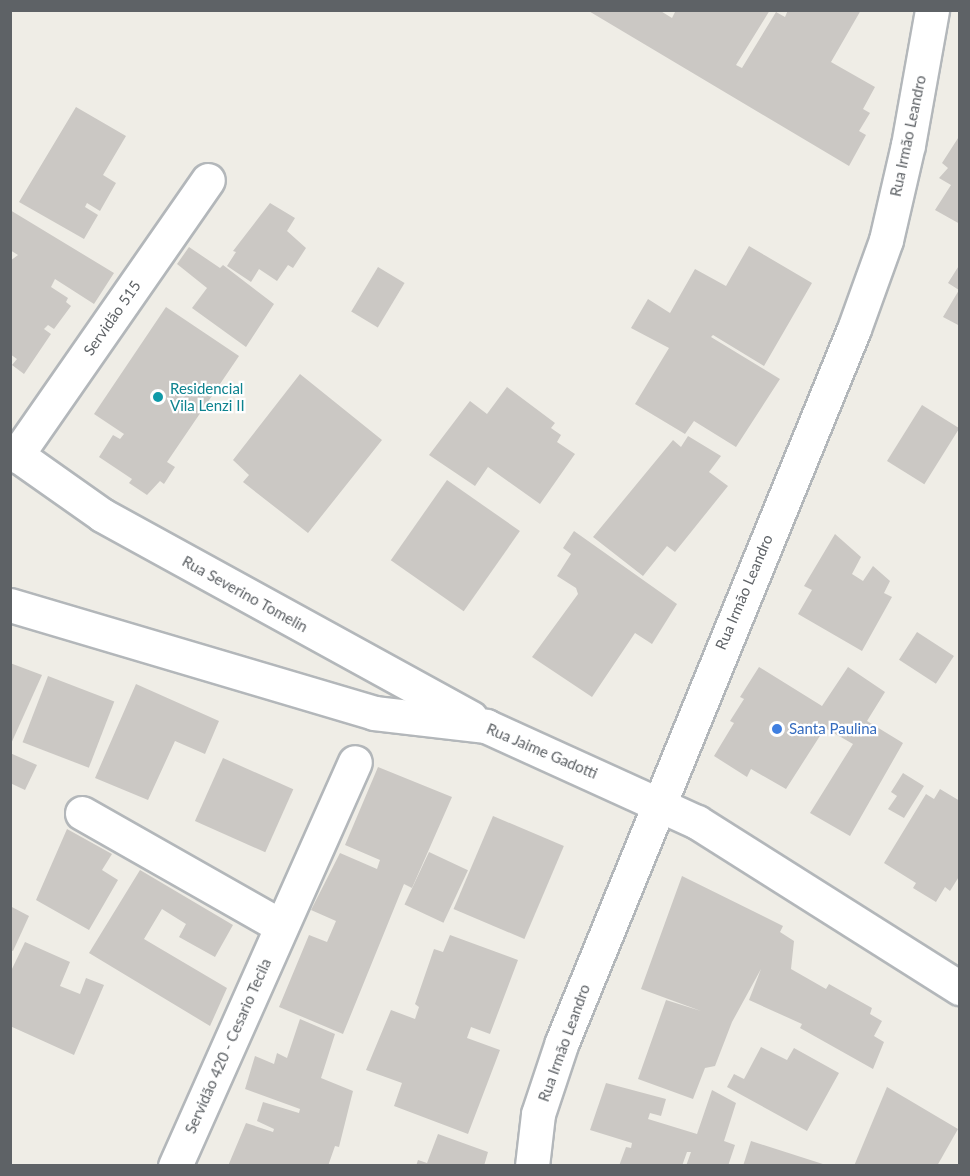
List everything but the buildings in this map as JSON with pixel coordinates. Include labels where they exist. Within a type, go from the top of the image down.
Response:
[{"type":"street","name":"Rua Irmão Leandro","points":[[532,1166],[538,1114],[562,1042],[658,802],[854,329],[886,240],[932,10]]},
{"type":"street","name":"Servidão 515","points":[[14,453],[208,180]]},
{"type":"street","name":"Rua Severino Tomelin","points":[[14,453],[102,515],[486,726]]},
{"type":"street","name":"Rua Jaime Gadotti","points":[[10,605],[374,713],[486,726],[658,802],[697,822],[960,988]]},
{"type":"street","name":"Servidão 420 - Cesario Tecila","points":[[175,1166],[354,762]]},
{"type":"street","points":[[82,813],[281,926]]},
{"type":"place","name":"Residencial Vila Lenzi II","points":[[158,397]]},
{"type":"place","name":"Santa Paulina","points":[[777,729]]}]
